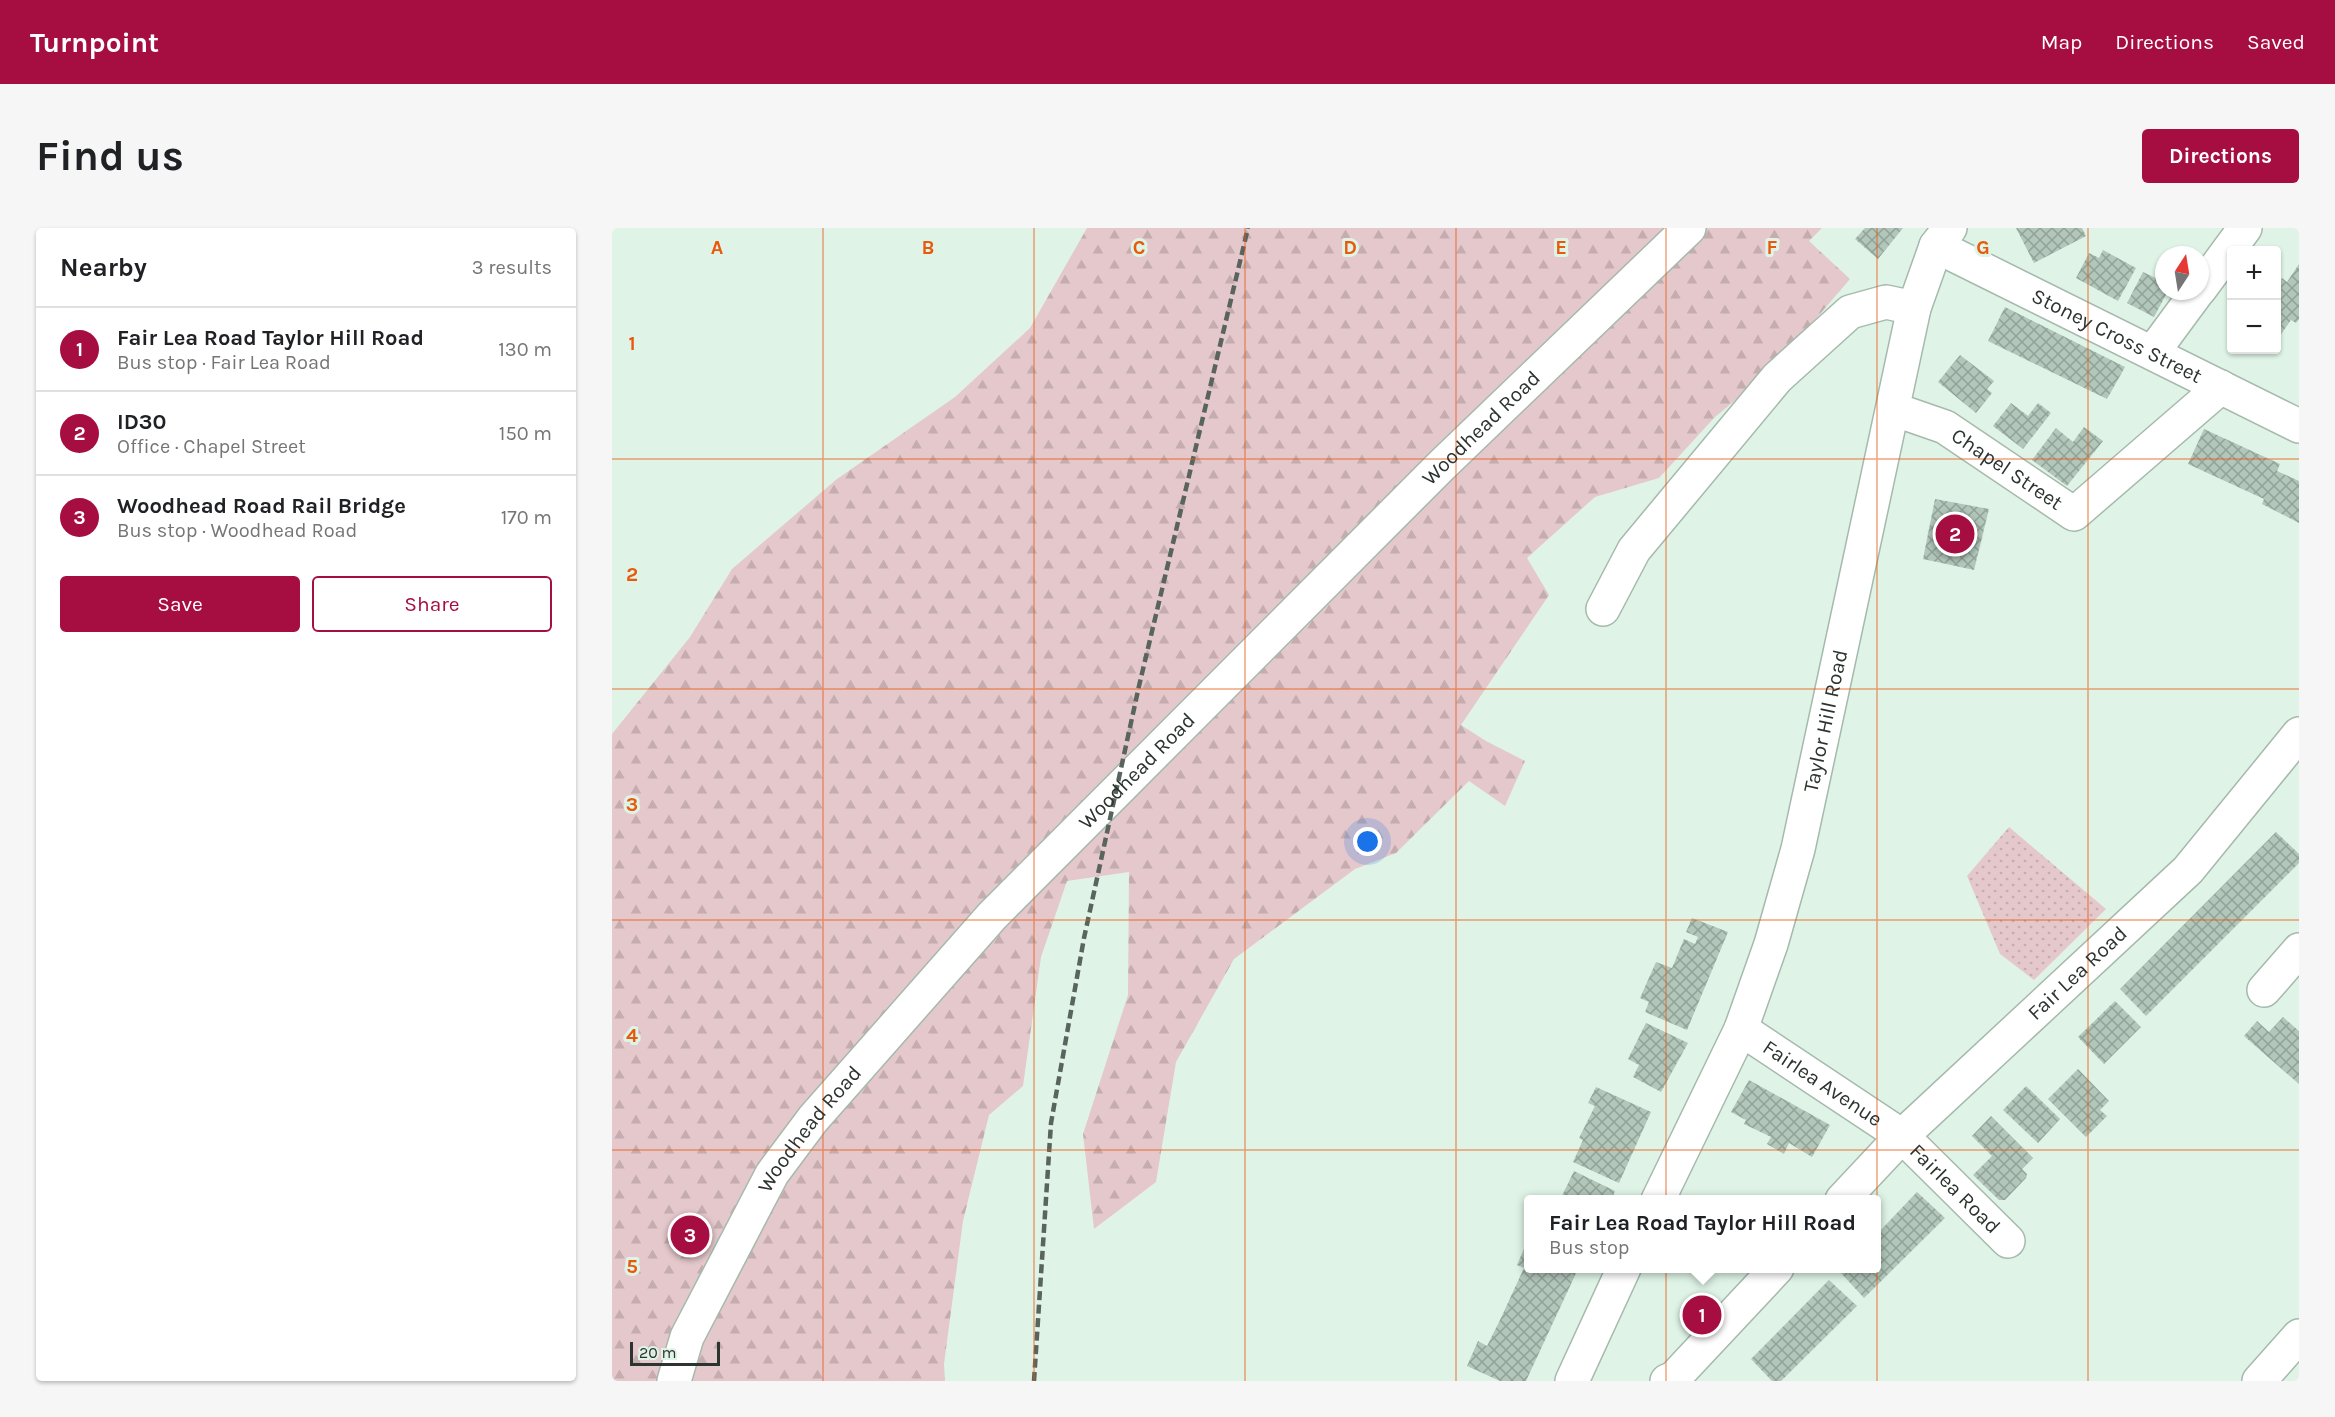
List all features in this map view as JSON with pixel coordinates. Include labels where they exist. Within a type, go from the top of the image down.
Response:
[{"type":"street","name":"Woodhead Road","points":[[674,1381],[687,1337],[772,1174],[813,1119],[992,916],[1441,466],[1689,228]]},
{"type":"street","points":[[2209,277],[2245,228]]},
{"type":"street","name":"Taylor Hill Road","points":[[1660,1195],[1741,1029],[1771,944],[1798,849],[1914,308],[1943,237]]},
{"type":"street","name":"Stoney Cross Street","points":[[1943,237],[2153,352],[2299,426]]},
{"type":"street","points":[[2153,352],[2192,300]]},
{"type":"street","points":[[1603,609],[1634,550],[1777,378],[1850,312],[1886,302],[1914,308]]},
{"type":"street","name":"Chapel Street","points":[[1893,409],[1946,427],[2074,514],[2221,387]]},
{"type":"street","name":"Fair Lea Road","points":[[1847,1195],[1902,1136],[2188,870],[2299,734]]},
{"type":"street","points":[[2264,990],[2295,964]]},
{"type":"street","name":"Fairlea Avenue","points":[[1741,1029],[1902,1136]]},
{"type":"street","name":"Fairlea Road","points":[[1902,1136],[2008,1241]]},
{"type":"street","points":[[1572,1381],[1622,1273]]},
{"type":"street","points":[[1667,1381],[1674,1378],[1773,1273]]},
{"type":"street","points":[[2259,1381],[2299,1336]]},
{"type":"green space","points":[[1087,228],[1822,228],[1809,241],[1850,279],[1772,370],[1715,417],[1659,478],[1595,497],[1527,558],[1549,595],[1461,725],[1525,761],[1505,806],[1469,781],[1396,853],[1355,869],[1234,959],[1176,1062],[1156,1182],[1094,1229],[1083,1134],[1128,995],[1129,872],[1067,881],[1041,957],[1023,1086],[989,1115],[963,1221],[944,1364],[945,1381],[612,1381],[612,734],[690,637],[732,569],[837,479],[955,397],[1030,328]]},
{"type":"green space","points":[[2009,827],[2106,909],[2034,980],[2000,954],[1967,876]]},
{"type":"building","points":[[1865,228],[1903,228],[1878,259],[1855,239]]},
{"type":"building","points":[[2016,228],[2082,228],[2086,236],[2034,263]]},
{"type":"building","points":[[2103,250],[2136,268],[2118,301],[2076,278],[2089,253],[2099,258]]},
{"type":"building","points":[[2299,264],[2299,319],[2296,323],[2291,320],[2281,334],[2281,279],[2287,282]]},
{"type":"building","points":[[2143,272],[2155,278],[2155,300],[2163,300],[2154,317],[2127,303]]},
{"type":"building","points":[[2005,307],[2125,367],[2107,399],[1988,341]]},
{"type":"building","points":[[1960,355],[1994,381],[1987,389],[1992,393],[1976,413],[1938,382]]},
{"type":"building","points":[[2011,403],[2028,416],[2038,403],[2051,413],[2023,449],[1993,426]]},
{"type":"building","points":[[2084,427],[2103,441],[2067,486],[2032,460],[2056,428],[2073,442]]},
{"type":"building","points":[[2204,429],[2280,464],[2277,471],[2299,481],[2299,523],[2262,504],[2264,499],[2188,464]]},
{"type":"building","points":[[1935,499],[1989,509],[1974,570],[1923,559]]},
{"type":"building","points":[[2276,832],[2299,854],[2299,863],[2146,1016],[2120,989]]},
{"type":"building","points":[[1692,918],[1728,932],[1687,1030],[1645,1012],[1649,1002],[1640,998],[1656,962],[1672,968],[1684,939],[1695,944],[1698,937],[1686,932]]},
{"type":"building","points":[[2115,1001],[2141,1027],[2104,1064],[2078,1037]]},
{"type":"building","points":[[2283,1017],[2299,1031],[2299,1084],[2244,1036],[2257,1021],[2269,1032]]},
{"type":"building","points":[[1646,1023],[1688,1043],[1661,1092],[1633,1077],[1639,1065],[1628,1059]]},
{"type":"building","points":[[2078,1069],[2109,1101],[2100,1110],[2107,1116],[2086,1137],[2048,1099]]},
{"type":"building","points":[[1749,1080],[1830,1125],[1812,1157],[1789,1143],[1784,1154],[1767,1144],[1771,1137],[1744,1124],[1746,1120],[1731,1112]]},
{"type":"building","points":[[2026,1086],[2060,1119],[2038,1143],[2003,1110]]},
{"type":"building","points":[[1596,1087],[1651,1112],[1619,1183],[1573,1162],[1583,1140],[1579,1138],[1595,1106],[1588,1103]]},
{"type":"building","points":[[1991,1116],[2033,1158],[2022,1169],[2027,1174],[2026,1178],[2005,1200],[1999,1200],[1973,1175],[1992,1156],[1972,1136]]},
{"type":"building","points":[[1574,1171],[1615,1191],[1613,1195],[1562,1195]]},
{"type":"building","points":[[1917,1192],[1945,1218],[1864,1298],[1841,1273],[1881,1273],[1881,1230]]},
{"type":"building","points":[[1524,1249],[1524,1268],[1517,1265]]},
{"type":"building","points":[[1524,1268],[1524,1273],[1576,1273],[1526,1381],[1500,1381],[1467,1366],[1478,1341],[1487,1346]]},
{"type":"building","points":[[1829,1280],[1857,1306],[1781,1381],[1772,1381],[1751,1359]]},
{"type":"railway","points":[[1034,1381],[1051,1123],[1084,938],[1139,686],[1248,228]]},
{"type":"place","name":"ID30","points":[[1955,534]]},
{"type":"place","name":"Woodhead Road Rail Bridge","points":[[690,1235]]},
{"type":"place","name":"Fair Lea Road Taylor Hill Road","points":[[1702,1315]]}]
